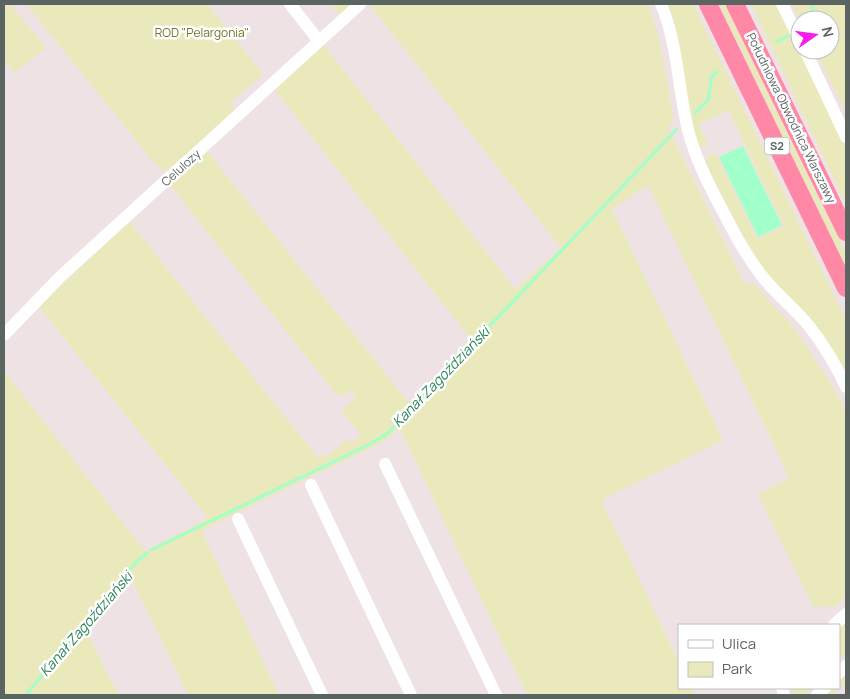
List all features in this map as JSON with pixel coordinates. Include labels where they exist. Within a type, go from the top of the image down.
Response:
[{"type":"highway","name":"Południowa Obwodnica Warszawy","points":[[708,4],[846,288]]},
{"type":"highway","name":"Południowa Obwodnica Warszawy","points":[[735,4],[846,232]]},
{"type":"street","points":[[290,4],[319,41]]},
{"type":"street","name":"Celulozy","points":[[4,335],[60,277],[360,4]]},
{"type":"street","points":[[661,4],[670,36],[688,130],[702,170],[751,261],[774,290],[808,325],[826,348],[846,387]]},
{"type":"street","points":[[782,4],[790,20]]},
{"type":"street","points":[[810,60],[846,137]]},
{"type":"street","points":[[385,464],[496,695]]},
{"type":"street","points":[[311,485],[411,695]]},
{"type":"street","points":[[238,519],[322,695]]},
{"type":"street","points":[[835,624],[846,614]]},
{"type":"green space","points":[[9,4],[46,48],[14,73],[4,60],[4,8]]},
{"type":"green space","name":"ROD \"Pelargonia\"","points":[[26,4],[207,4],[263,74],[230,103],[236,111],[170,170],[163,170],[155,164]]},
{"type":"green space","points":[[331,4],[354,4],[341,16]]},
{"type":"green space","points":[[369,4],[648,4],[664,62],[674,121],[668,127],[673,138],[746,286],[752,282],[795,329],[837,393],[846,414],[846,597],[832,609],[827,606],[813,607],[758,494],[789,478],[648,185],[612,209],[723,440],[601,500],[678,660],[678,689],[692,689],[695,695],[527,695],[400,429],[382,443],[202,531],[279,695],[188,695],[130,576],[86,630],[118,695],[4,695],[4,371],[145,551],[208,518],[39,307],[129,221],[318,458],[322,455],[327,456],[348,439],[351,443],[361,435],[341,410],[356,398],[351,391],[345,395],[336,394],[169,184],[206,150],[409,403],[470,338],[274,89],[323,44],[515,289],[561,248]]},
{"type":"green space","points":[[666,4],[693,4],[846,320],[846,378],[753,256],[706,165],[706,160],[709,156],[714,153],[717,155],[757,239],[784,226],[728,110],[699,125],[709,146],[700,146],[697,143]]},
{"type":"green space","points":[[719,4],[725,4],[846,254],[846,267]]},
{"type":"green space","points":[[751,4],[777,4],[790,31],[790,60],[804,60],[846,148],[846,204]]},
{"type":"green space","points":[[792,4],[846,4],[846,108],[837,95],[820,60],[840,60],[840,10],[795,10]]},
{"type":"green space","points":[[846,622],[846,653],[840,660],[840,628]]},
{"type":"green space","points":[[846,675],[846,694],[842,685],[840,687],[840,682]]},
{"type":"green space","points":[[790,689],[812,689],[805,694],[795,693],[792,695]]},
{"type":"green space","points":[[833,689],[838,689],[832,695],[826,695]]},
{"type":"shaded area","points":[[743,146],[782,225],[758,237],[719,157]]},
{"type":"waterway","name":"Kanał Zagoździański","points":[[813,4],[813,10]]},
{"type":"waterway","name":"Kanał Zagoździański","points":[[776,42],[788,36]]},
{"type":"waterway","name":"Kanał Zagoździański","points":[[695,113],[708,100],[712,76],[717,72]]},
{"type":"waterway","name":"Kanał Zagoździański","points":[[151,550],[372,443],[388,433],[677,129]]},
{"type":"waterway","name":"Kanał Zagoździański","points":[[26,695],[137,561],[147,553]]}]
